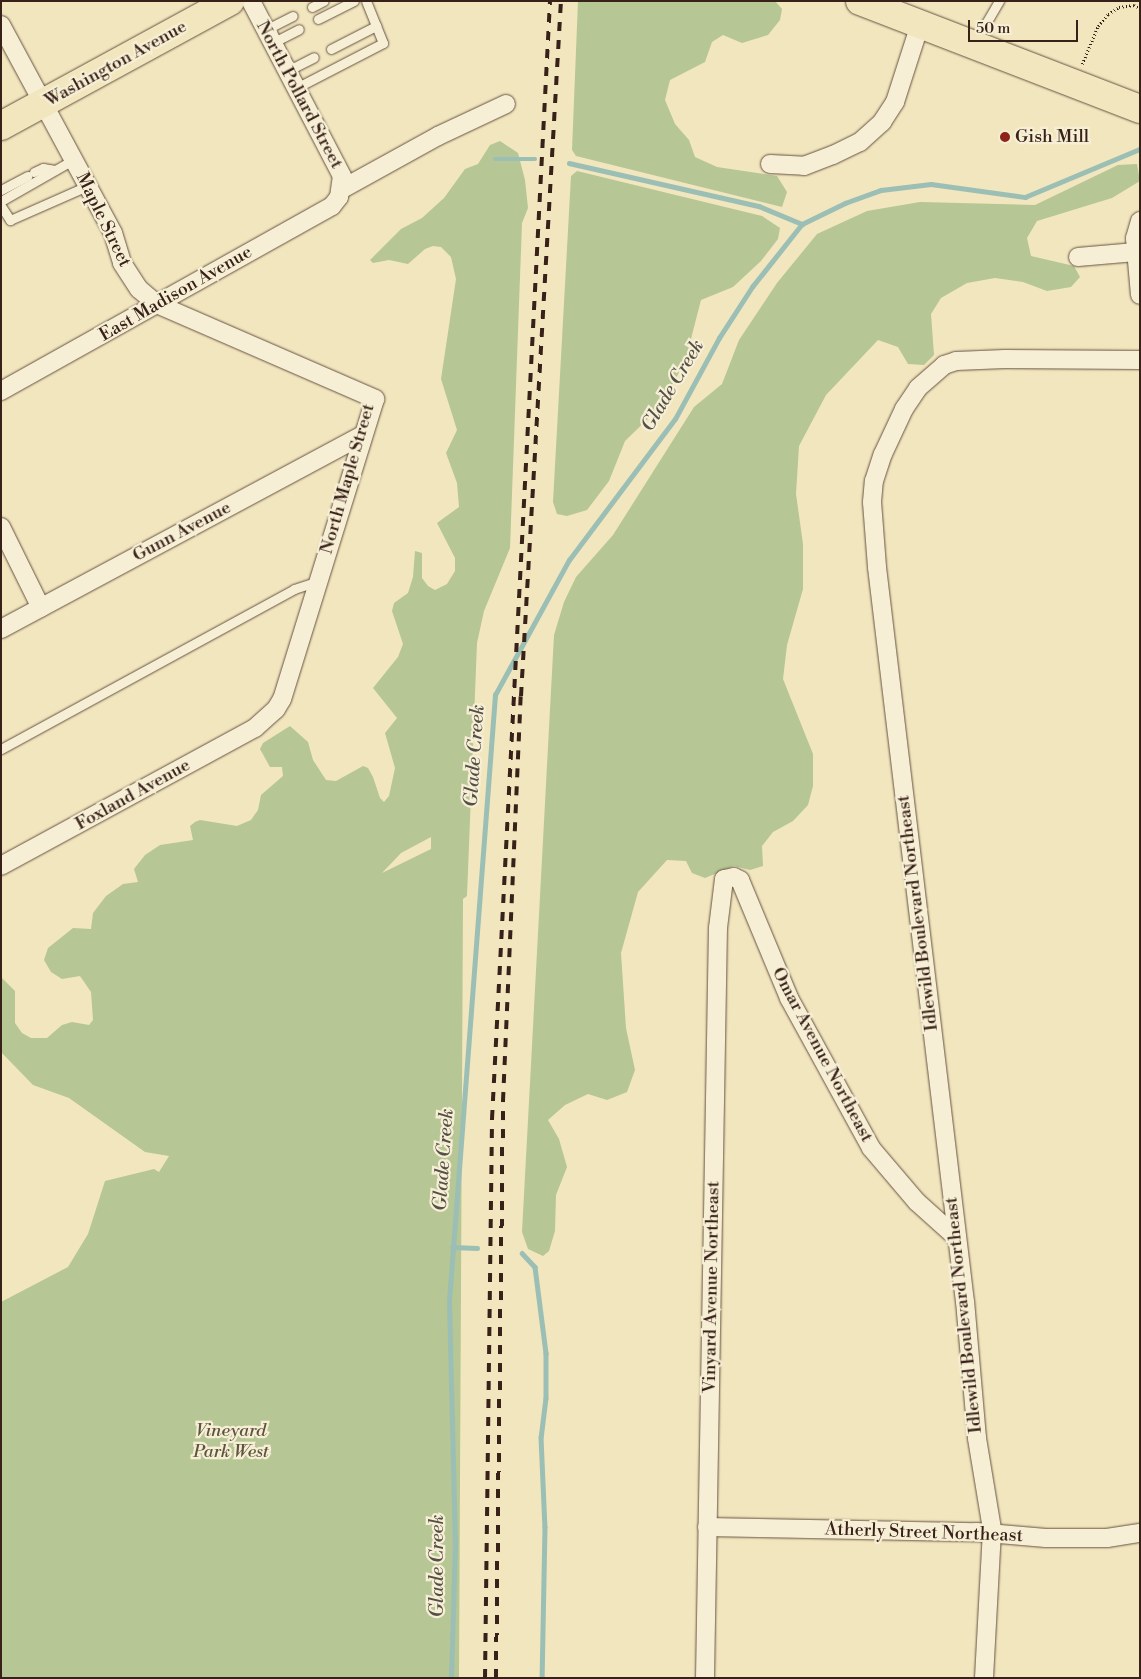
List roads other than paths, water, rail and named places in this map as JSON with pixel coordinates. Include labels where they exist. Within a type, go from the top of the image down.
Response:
[{"type":"main road","name":"Washington Avenue","points":[[1,126],[230,1]]},
{"type":"main road","points":[[860,1],[1140,109]]},
{"type":"street","name":"North Pollard Street","points":[[251,1],[342,176],[342,189]]},
{"type":"street","points":[[770,164],[804,166],[860,142],[882,122],[895,102],[920,24]]},
{"type":"street","name":"Maple Street","points":[[1,26],[113,233],[122,263],[139,289],[157,304]]},
{"type":"street","points":[[342,189],[438,136],[506,104]]},
{"type":"street","name":"East Madison Avenue","points":[[1,391],[332,206],[342,189]]},
{"type":"street","points":[[1140,221],[1135,238],[1140,295]]},
{"type":"street","points":[[1078,257],[1136,252]]},
{"type":"street","name":"North Maple Street","points":[[157,304],[375,399],[282,698],[263,722]]},
{"type":"street","name":"Idlewild Boulevard Northeast","points":[[984,1678],[993,1534],[978,1447],[956,1237],[877,567],[872,502],[874,481],[904,409],[918,388],[944,365],[956,361],[1005,359],[1140,360]]},
{"type":"street","name":"Gunn Avenue","points":[[1,629],[363,435]]},
{"type":"street","points":[[1,527],[41,608]]},
{"type":"street","name":"Foxland Avenue","points":[[1,866],[263,722]]},
{"type":"street","name":"Omar Avenue Northeast","points":[[720,897],[724,879],[734,877],[740,880],[789,998],[855,1123],[883,1164],[917,1202],[956,1237]]},
{"type":"street","name":"Vinyard Avenue Northeast","points":[[705,1678],[720,897]]},
{"type":"street","name":"Atherly Street Northeast","points":[[707,1527],[1107,1538],[1140,1533]]},
{"type":"lane","points":[[312,7],[324,1]]},
{"type":"lane","points":[[318,19],[354,1]]},
{"type":"lane","points":[[296,88],[383,43],[366,1]]},
{"type":"lane","points":[[973,45],[983,24],[999,1]]},
{"type":"lane","points":[[268,36],[293,16]]},
{"type":"lane","points":[[331,49],[376,26]]},
{"type":"lane","points":[[268,36],[299,29]]},
{"type":"lane","points":[[287,71],[314,57]]},
{"type":"lane","points":[[1,201],[73,160]]},
{"type":"lane","points":[[1,190],[43,168],[55,170]]},
{"type":"lane","points":[[1,207],[10,220],[87,186]]},
{"type":"lane","points":[[1,749],[294,589],[318,581]]},
{"type":"waterway","name":"Glade Creek","points":[[451,1678],[455,1547],[449,1301],[495,695],[569,560],[675,419],[719,338],[752,287],[802,224],[845,203],[881,190],[931,184],[1025,197],[1140,149]]},
{"type":"waterway","points":[[495,159],[535,159]]},
{"type":"waterway","points":[[569,163],[759,206],[802,224]]},
{"type":"waterway","points":[[452,1247],[477,1248]]},
{"type":"waterway","points":[[522,1253],[535,1267],[546,1353],[546,1398],[541,1437],[545,1527],[542,1678]]},
{"type":"railway","points":[[485,1678],[492,1119],[550,1]]},
{"type":"railway","points":[[496,1678],[503,1101],[521,696],[561,1]]},
{"type":"place","name":"Gish Mill","points":[[1005,137]]},
{"type":"park label","name":"Vineyard Park West","points":[[231,1442]]}]
